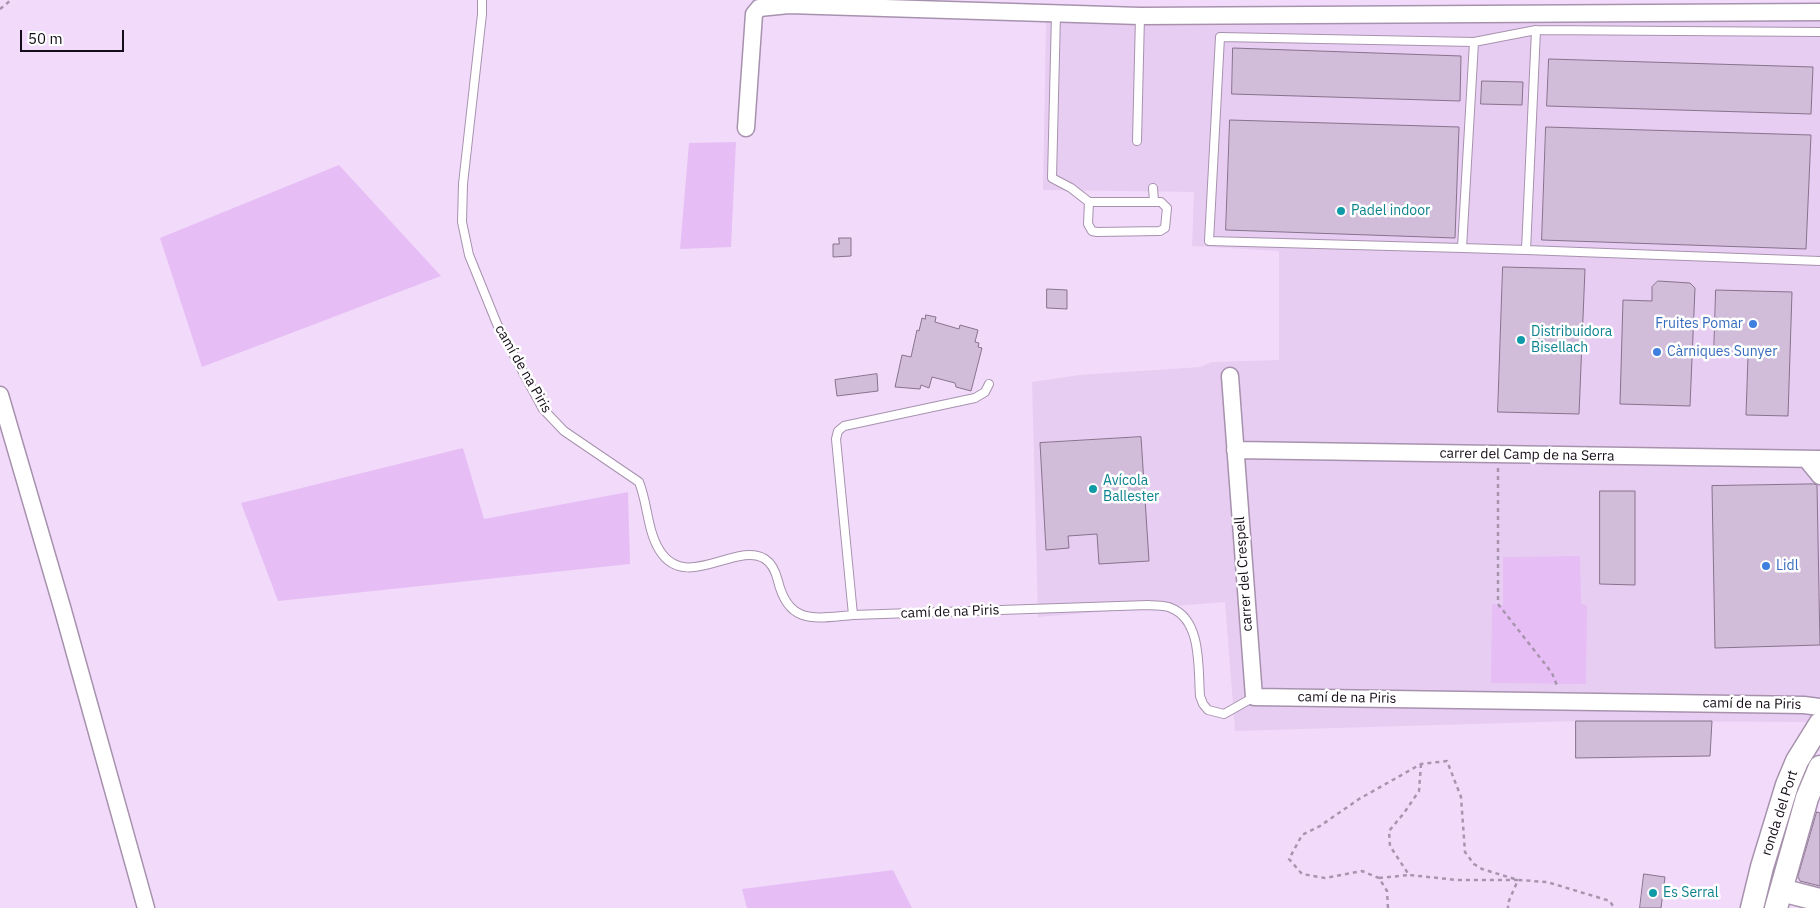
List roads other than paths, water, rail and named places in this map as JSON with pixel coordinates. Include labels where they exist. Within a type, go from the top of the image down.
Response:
[{"type":"main road","name":"ronda del Port","points":[[1752,908],[1762,867],[1787,785],[1797,761],[1820,724]]},
{"type":"main road","name":"ronda del Port","points":[[1778,899],[1807,798],[1819,770]]},
{"type":"main road","points":[[1760,908],[1778,899],[1820,900]]},
{"type":"street","points":[[746,128],[754,14],[759,8],[789,5],[1140,16],[1820,12]]},
{"type":"street","name":"carrer del Crespell","points":[[1230,376],[1234,450],[1254,697]]},
{"type":"street","points":[[0,395],[62,607],[146,908]]},
{"type":"street","name":"carrer del Camp de na Serra","points":[[1234,450],[1813,459]]},
{"type":"street","points":[[1813,459],[1820,476]]},
{"type":"street","name":"camí de na Piris","points":[[1254,697],[1804,705],[1820,707]]},
{"type":"lane","name":"camí de na Piris","points":[[482,0],[463,184],[462,222],[469,255],[497,324],[543,409],[564,432],[639,482],[654,538],[665,559],[677,566],[696,568],[753,554],[770,563],[776,574],[782,597],[794,611],[822,617],[1148,605],[1171,608],[1186,619],[1196,641],[1200,696],[1208,710],[1224,714],[1254,697]]},
{"type":"lane","points":[[1056,14],[1052,178],[1072,188],[1089,202],[1161,202],[1167,208],[1165,228],[1160,231],[1092,231],[1088,224],[1089,202]]},
{"type":"lane","points":[[1137,141],[1140,16]]},
{"type":"lane","points":[[1820,32],[1536,30],[1474,42],[1220,37],[1209,241],[1820,261]]},
{"type":"lane","points":[[1526,250],[1536,30]]},
{"type":"lane","points":[[1462,248],[1474,42]]},
{"type":"lane","points":[[1153,188],[1154,201]]},
{"type":"lane","points":[[853,615],[836,439],[838,431],[844,426],[975,398],[985,392],[990,384]]},
{"type":"place","name":"Padel indoor","points":[[1341,211]]},
{"type":"place","name":"Fruites Pomar","points":[[1753,324]]},
{"type":"place","name":"Distribuidora Bisellach","points":[[1521,340]]},
{"type":"place","name":"Càrniques Sunyer","points":[[1657,352]]},
{"type":"place","name":"Avícola Ballester","points":[[1093,489]]},
{"type":"place","name":"Lidl","points":[[1766,566]]},
{"type":"place","name":"Es Serral","points":[[1653,893]]}]
